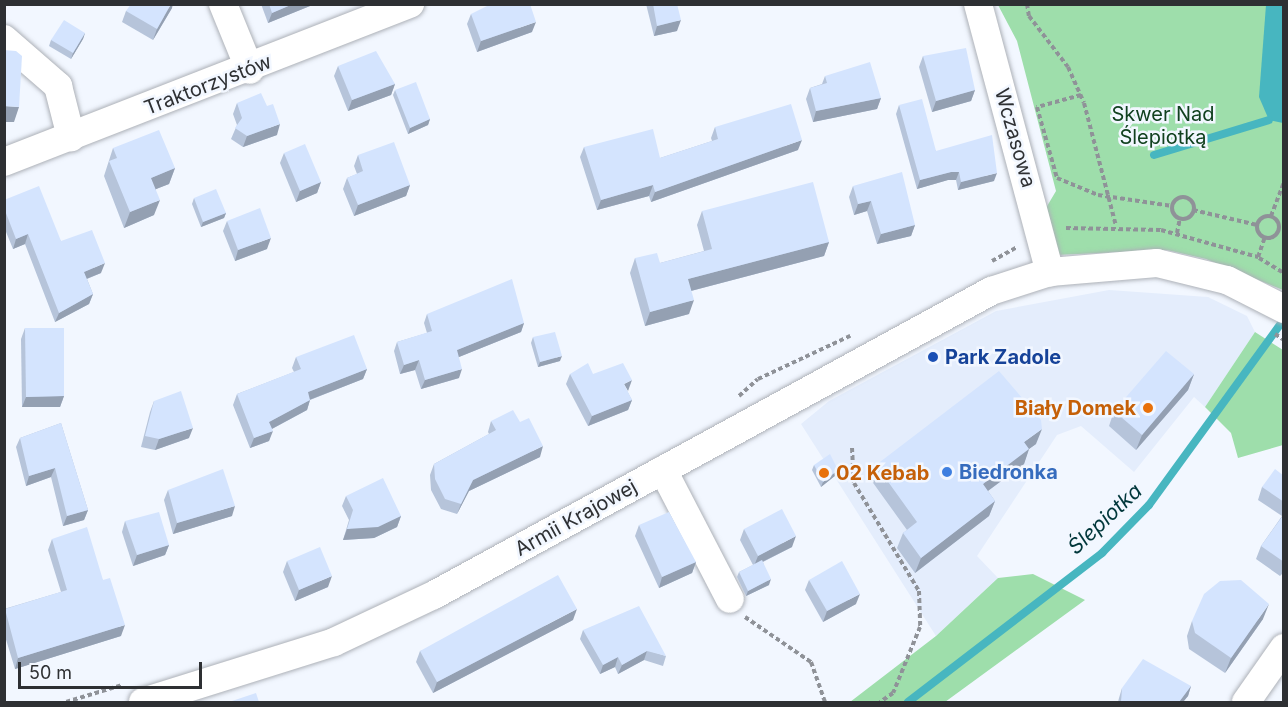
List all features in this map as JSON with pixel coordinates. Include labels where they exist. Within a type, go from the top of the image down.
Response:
[{"type":"street","points":[[223,4],[250,69]]},
{"type":"street","name":"Traktorzystów","points":[[4,162],[250,69],[410,4]]},
{"type":"street","name":"Wczasowa","points":[[978,4],[1042,235],[1050,272]]},
{"type":"street","points":[[4,39],[58,86],[71,137]]},
{"type":"street","name":"Armii Krajowej","points":[[136,693],[334,642],[434,595],[663,470],[989,278],[1156,263],[1259,294],[1284,309]]},
{"type":"street","points":[[663,470],[730,598]]},
{"type":"street","points":[[1246,702],[1284,648]]},
{"type":"path","points":[[1028,4],[1029,16],[1068,67],[1081,95],[1116,226]]},
{"type":"path","points":[[1081,95],[1037,107],[1054,168],[1062,183],[1109,196],[1172,206],[1180,218]]},
{"type":"path","points":[[1172,206],[1183,197],[1193,210],[1257,225],[1271,216],[1284,182]]},
{"type":"path","points":[[1176,233],[1180,218],[1193,210]]},
{"type":"path","points":[[1257,225],[1261,235],[1273,236],[1279,226],[1271,216]]},
{"type":"path","points":[[989,278],[1042,235]]},
{"type":"path","points":[[1258,257],[1284,273]]},
{"type":"path","points":[[730,404],[758,379],[857,334]]},
{"type":"path","points":[[852,448],[854,483],[919,591],[920,627],[892,693],[880,702]]},
{"type":"path","points":[[730,598],[743,616],[811,662],[825,702]]},
{"type":"path","points":[[66,702],[136,693]]},
{"type":"shaded area","points":[[1109,290],[1208,297],[1247,316],[1255,332],[1205,407],[1194,397],[1134,472],[1081,426],[1057,435],[977,556],[998,578],[936,636],[801,424],[829,401],[996,311]]},
{"type":"green space","name":"Skwer Nad Ślepiotką","points":[[998,5],[1283,5],[1283,290],[1206,259],[1167,250],[1056,255],[1043,213],[1056,191],[1017,41]]},
{"type":"green space","points":[[1255,332],[1283,350],[1283,445],[1238,458],[1231,433],[1205,407]]},
{"type":"green space","points":[[1033,574],[1085,600],[945,702],[850,702],[936,636],[998,578]]},
{"type":"water","points":[[1266,5],[1283,5],[1283,123],[1269,120],[1259,97]]},
{"type":"building","points":[[131,4],[171,4],[157,29],[126,11]]},
{"type":"building","points":[[269,4],[293,4],[272,13]]},
{"type":"building","points":[[491,4],[530,4],[536,22],[481,41],[471,14]]},
{"type":"building","points":[[653,4],[677,4],[681,20],[657,26]]},
{"type":"building","points":[[64,20],[85,33],[73,53],[51,40]]},
{"type":"building","points":[[966,48],[975,90],[936,101],[923,56]]},
{"type":"building","points":[[4,50],[16,51],[22,56],[19,107],[4,106]]},
{"type":"building","points":[[376,51],[395,84],[352,100],[338,66]]},
{"type":"building","points":[[870,62],[881,98],[816,111],[810,88],[827,83],[825,76]]},
{"type":"building","points":[[416,82],[430,119],[410,128],[395,90]]},
{"type":"building","points":[[261,93],[267,106],[273,104],[280,124],[247,136],[235,128],[242,118],[237,103]]},
{"type":"building","points":[[922,99],[936,151],[992,135],[997,173],[961,182],[959,172],[920,180],[899,105]]},
{"type":"building","points":[[791,104],[802,140],[655,192],[653,185],[601,200],[584,147],[653,129],[660,158],[718,139],[715,127]]},
{"type":"building","points":[[159,130],[175,168],[151,178],[160,200],[130,212],[109,161],[117,158],[113,148]]},
{"type":"building","points":[[394,142],[410,185],[358,205],[347,178],[363,171],[358,155]]},
{"type":"building","points":[[305,144],[321,182],[300,191],[284,153]]},
{"type":"building","points":[[902,172],[915,225],[881,234],[871,201],[858,204],[853,186]]},
{"type":"building","points":[[813,182],[829,242],[688,279],[694,300],[650,312],[635,258],[657,253],[660,263],[712,249],[702,211]]},
{"type":"building","points":[[39,186],[61,241],[92,230],[105,263],[84,272],[93,294],[59,313],[28,234],[16,239],[4,208],[4,200]]},
{"type":"building","points":[[216,189],[226,213],[203,222],[194,198]]},
{"type":"building","points":[[260,208],[271,238],[238,250],[227,221]]},
{"type":"building","points":[[512,279],[524,323],[457,350],[462,369],[425,380],[419,360],[404,365],[397,342],[432,331],[427,314]]},
{"type":"building","points":[[25,328],[64,328],[64,396],[26,397]]},
{"type":"building","points":[[555,332],[562,356],[540,362],[533,337]]},
{"type":"building","points":[[354,335],[367,369],[308,392],[310,400],[269,422],[273,431],[254,438],[237,394],[301,369],[296,357]]},
{"type":"building","name":"Biały Domek","points":[[1166,351],[1194,374],[1142,435],[1114,411]]},
{"type":"building","points":[[588,363],[593,374],[623,363],[632,380],[624,384],[632,400],[592,416],[570,374]]},
{"type":"building","name":"Biedronka","points":[[999,371],[1041,420],[1042,429],[1024,442],[1029,449],[983,484],[995,501],[921,558],[903,533],[917,522],[876,465]]},
{"type":"building","points":[[181,391],[193,428],[159,439],[145,436],[154,401]]},
{"type":"building","points":[[513,410],[520,422],[529,418],[543,446],[473,480],[461,504],[445,499],[435,479],[434,464],[496,430],[491,421]]},
{"type":"building","points":[[61,423],[88,510],[67,516],[55,468],[29,476],[20,438]]},
{"type":"building","name":"02 Kebab","points":[[830,454],[838,470],[823,482],[814,465]]},
{"type":"building","points":[[223,469],[235,506],[177,523],[168,490]]},
{"type":"building","points":[[1275,469],[1284,476],[1284,502],[1262,487]]},
{"type":"building","points":[[383,478],[401,516],[378,527],[347,529],[353,510],[346,496]]},
{"type":"building","points":[[782,509],[796,536],[758,556],[744,529]]},
{"type":"building","points":[[159,512],[169,545],[137,555],[125,521]]},
{"type":"building","points":[[669,512],[696,562],[662,577],[639,525]]},
{"type":"building","points":[[1284,514],[1284,562],[1261,546]]},
{"type":"building","points":[[87,527],[103,580],[110,578],[125,625],[18,658],[5,609],[67,590],[52,539]]},
{"type":"building","points":[[320,547],[332,576],[299,590],[287,561]]},
{"type":"building","points":[[762,560],[771,579],[748,591],[739,572]]},
{"type":"building","points":[[842,561],[860,594],[827,611],[809,580]]},
{"type":"building","points":[[558,575],[577,609],[437,682],[420,651]]},
{"type":"building","points":[[1241,580],[1269,604],[1231,658],[1195,633],[1192,621],[1204,594],[1220,581]]},
{"type":"building","points":[[639,606],[666,656],[647,651],[622,665],[618,657],[603,665],[583,630]]},
{"type":"building","points":[[1143,659],[1191,686],[1179,702],[1121,702],[1122,688]]},
{"type":"building","points":[[256,693],[259,702],[229,702]]},
{"type":"waterway","points":[[1154,155],[1269,120]]},
{"type":"waterway","name":"Ślepiotka","points":[[908,702],[1102,553],[1149,505],[1284,319]]},
{"type":"place","name":"Park Zadole","points":[[933,357]]},
{"type":"place","name":"Biały Domek","points":[[1148,408]]},
{"type":"place","name":"Biedronka","points":[[947,472]]},
{"type":"place","name":"02 Kebab","points":[[824,473]]}]
